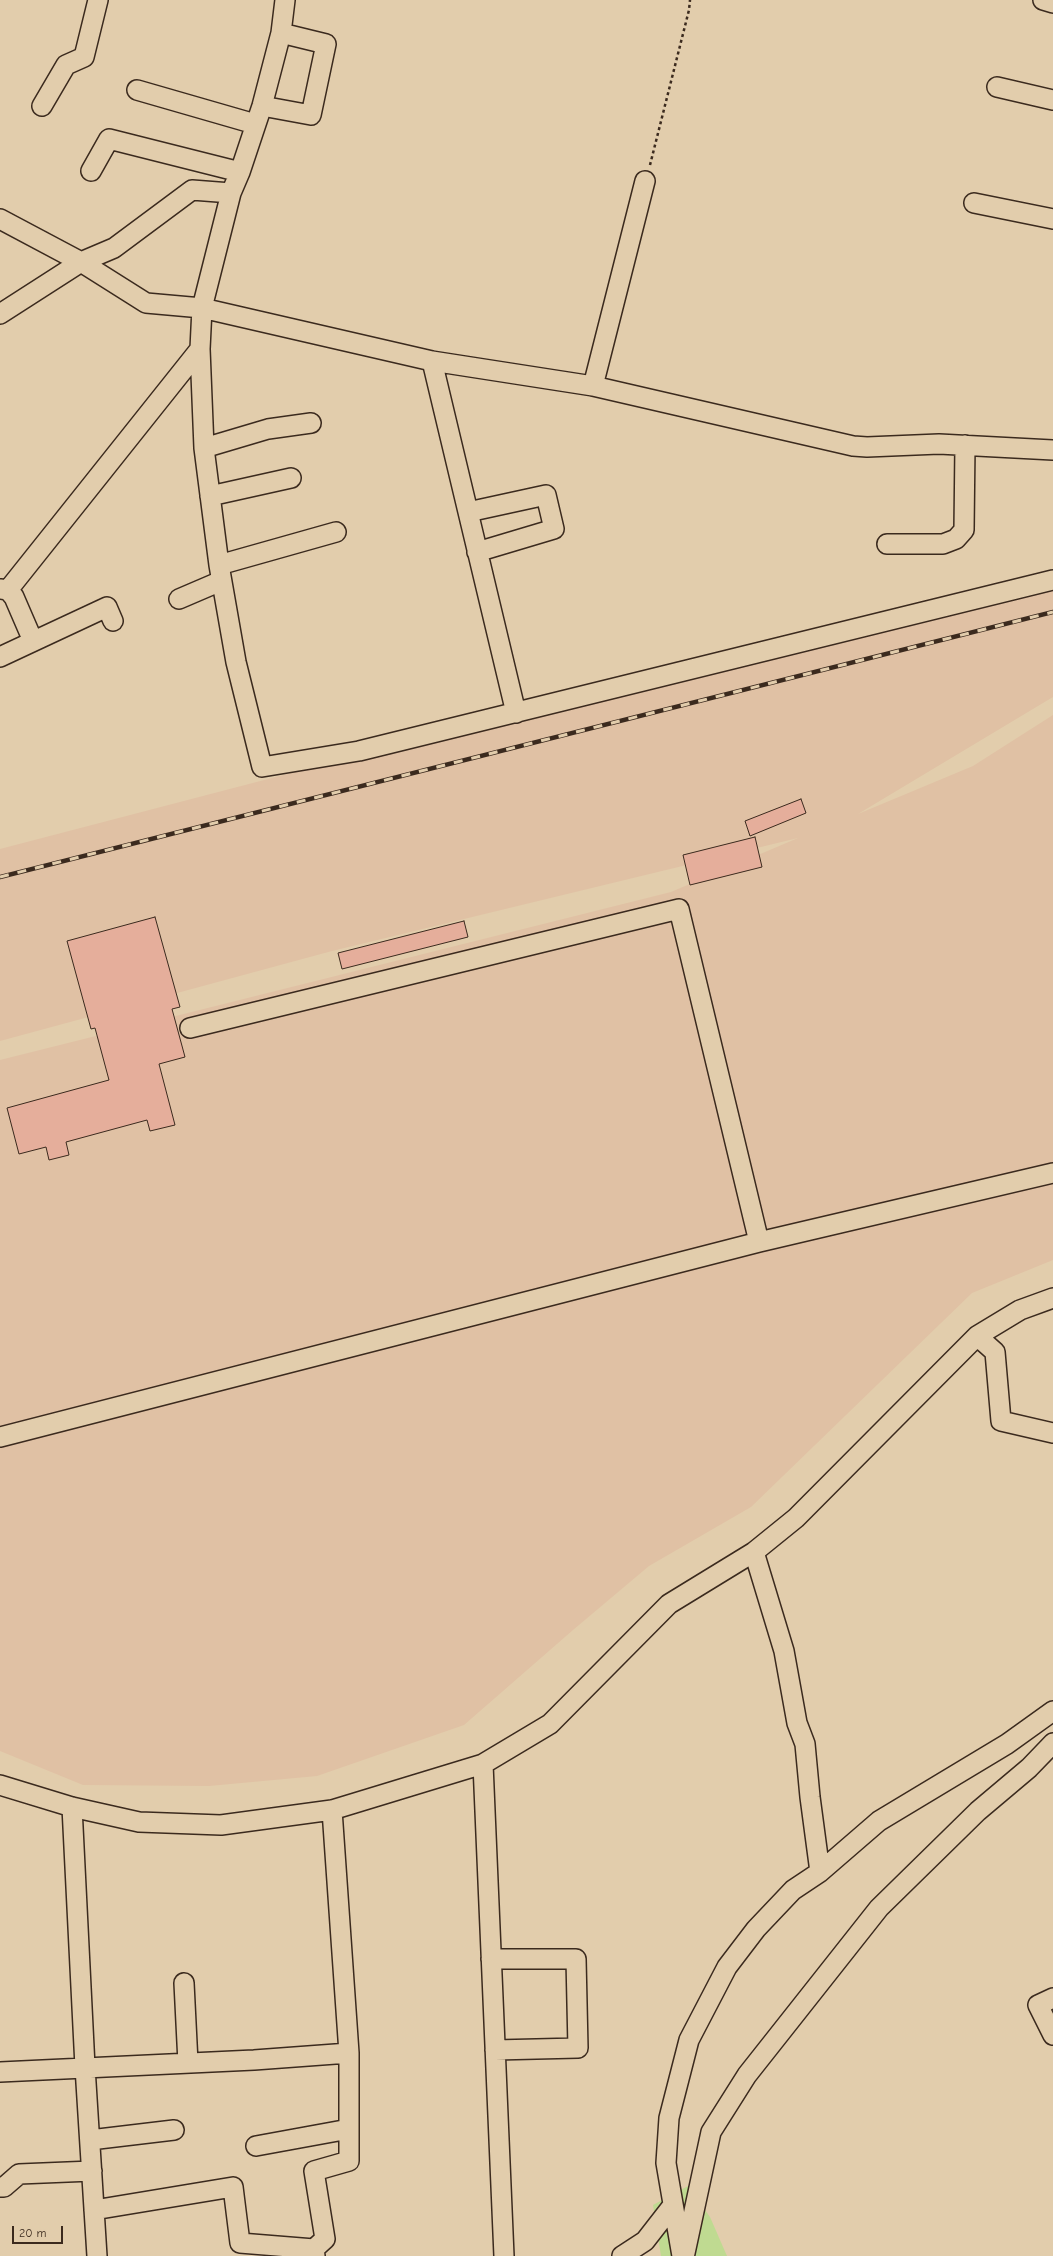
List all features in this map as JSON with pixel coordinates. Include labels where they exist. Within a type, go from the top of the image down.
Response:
[{"type":"street","points":[[42,106],[66,65],[84,57],[98,0]]},
{"type":"street","points":[[285,0],[280,32],[262,106],[240,172],[231,193],[202,308],[200,349],[204,448],[220,573],[236,662],[262,767],[360,751],[1053,580]]},
{"type":"street","points":[[1043,0],[1053,3]]},
{"type":"street","points":[[262,106],[311,115],[326,44],[280,32]]},
{"type":"street","points":[[998,87],[1053,100]]},
{"type":"street","points":[[137,90],[255,124]]},
{"type":"street","points":[[91,171],[109,139],[240,172]]},
{"type":"street","points":[[593,386],[646,181]]},
{"type":"street","points":[[0,314],[81,262],[114,248],[192,190],[231,193]]},
{"type":"street","points":[[974,203],[1053,219]]},
{"type":"street","points":[[0,219],[81,262],[146,303],[202,308],[432,361],[593,386],[853,446],[867,447],[918,443],[1053,450]]},
{"type":"street","points":[[33,641],[14,597],[4,590],[200,349]]},
{"type":"street","points":[[432,361],[516,713]]},
{"type":"street","points":[[204,448],[268,429],[311,423]]},
{"type":"street","points":[[887,544],[943,544],[956,539],[964,530],[965,445]]},
{"type":"street","points":[[210,496],[291,478]]},
{"type":"street","points":[[468,512],[546,494],[554,529],[478,552]]},
{"type":"street","points":[[179,599],[220,573],[336,532]]},
{"type":"street","points":[[0,657],[107,606],[113,621]]},
{"type":"street","points":[[190,1028],[679,909],[759,1242]]},
{"type":"street","points":[[0,1437],[759,1242],[1053,1173]]},
{"type":"street","points":[[0,1785],[72,1807],[139,1822],[221,1825],[332,1810],[483,1764],[550,1724],[670,1604],[754,1552],[796,1518],[977,1336],[1020,1310],[1053,1298]]},
{"type":"street","points":[[977,1336],[995,1352],[1001,1421],[1053,1433]]},
{"type":"street","points":[[754,1552],[784,1651],[797,1723],[805,1744],[820,1872]]},
{"type":"street","points":[[684,2256],[666,2163],[669,2118],[689,2040],[727,1967],[756,1929],[793,1890],[820,1872],[879,1820],[1007,1744],[1053,1711]]},
{"type":"street","points":[[684,2256],[711,2132],[747,2075],[879,1908],[978,1811],[1029,1768],[1053,1743]]},
{"type":"street","points":[[483,1764],[504,2256]]},
{"type":"street","points":[[72,1807],[85,2067],[98,2256]]},
{"type":"street","points":[[94,2210],[233,2187],[240,2243],[315,2253],[325,2239],[314,2171],[349,2161],[349,2053],[332,1810]]},
{"type":"street","points":[[491,1959],[576,1959],[578,2048],[495,2050]]},
{"type":"street","points":[[184,1983],[188,2063]]},
{"type":"street","points":[[1053,1998],[1038,2005],[1053,2035]]},
{"type":"street","points":[[0,2072],[188,2063],[349,2053]]},
{"type":"street","points":[[90,2140],[174,2130]]},
{"type":"street","points":[[256,2146],[349,2130]]},
{"type":"street","points":[[0,2187],[4,2187],[19,2174],[92,2171]]},
{"type":"street","points":[[622,2256],[645,2241],[673,2205]]},
{"type":"path","points":[[646,181],[689,10],[690,0]]},
{"type":"shaded area","points":[[1053,574],[1053,697],[858,814],[973,766],[1053,715],[1053,1260],[972,1293],[751,1507],[649,1566],[464,1725],[317,1776],[209,1786],[83,1785],[0,1751],[0,1060],[671,892],[798,838],[332,951],[0,1041],[0,849]]},
{"type":"green space","points":[[688,2186],[710,2217],[727,2256],[661,2256],[653,2205]]},
{"type":"building","points":[[801,799],[806,813],[750,836],[745,821]]},
{"type":"building","points":[[755,837],[762,867],[690,885],[683,855]]},
{"type":"building","points":[[155,917],[180,1007],[172,1009],[185,1057],[159,1064],[175,1125],[150,1131],[147,1120],[66,1142],[69,1155],[49,1160],[46,1147],[19,1154],[7,1108],[109,1080],[95,1028],[91,1029],[67,941]]},
{"type":"building","points":[[464,921],[468,937],[342,969],[338,953]]},
{"type":"railway","points":[[0,877],[1053,612]]}]
